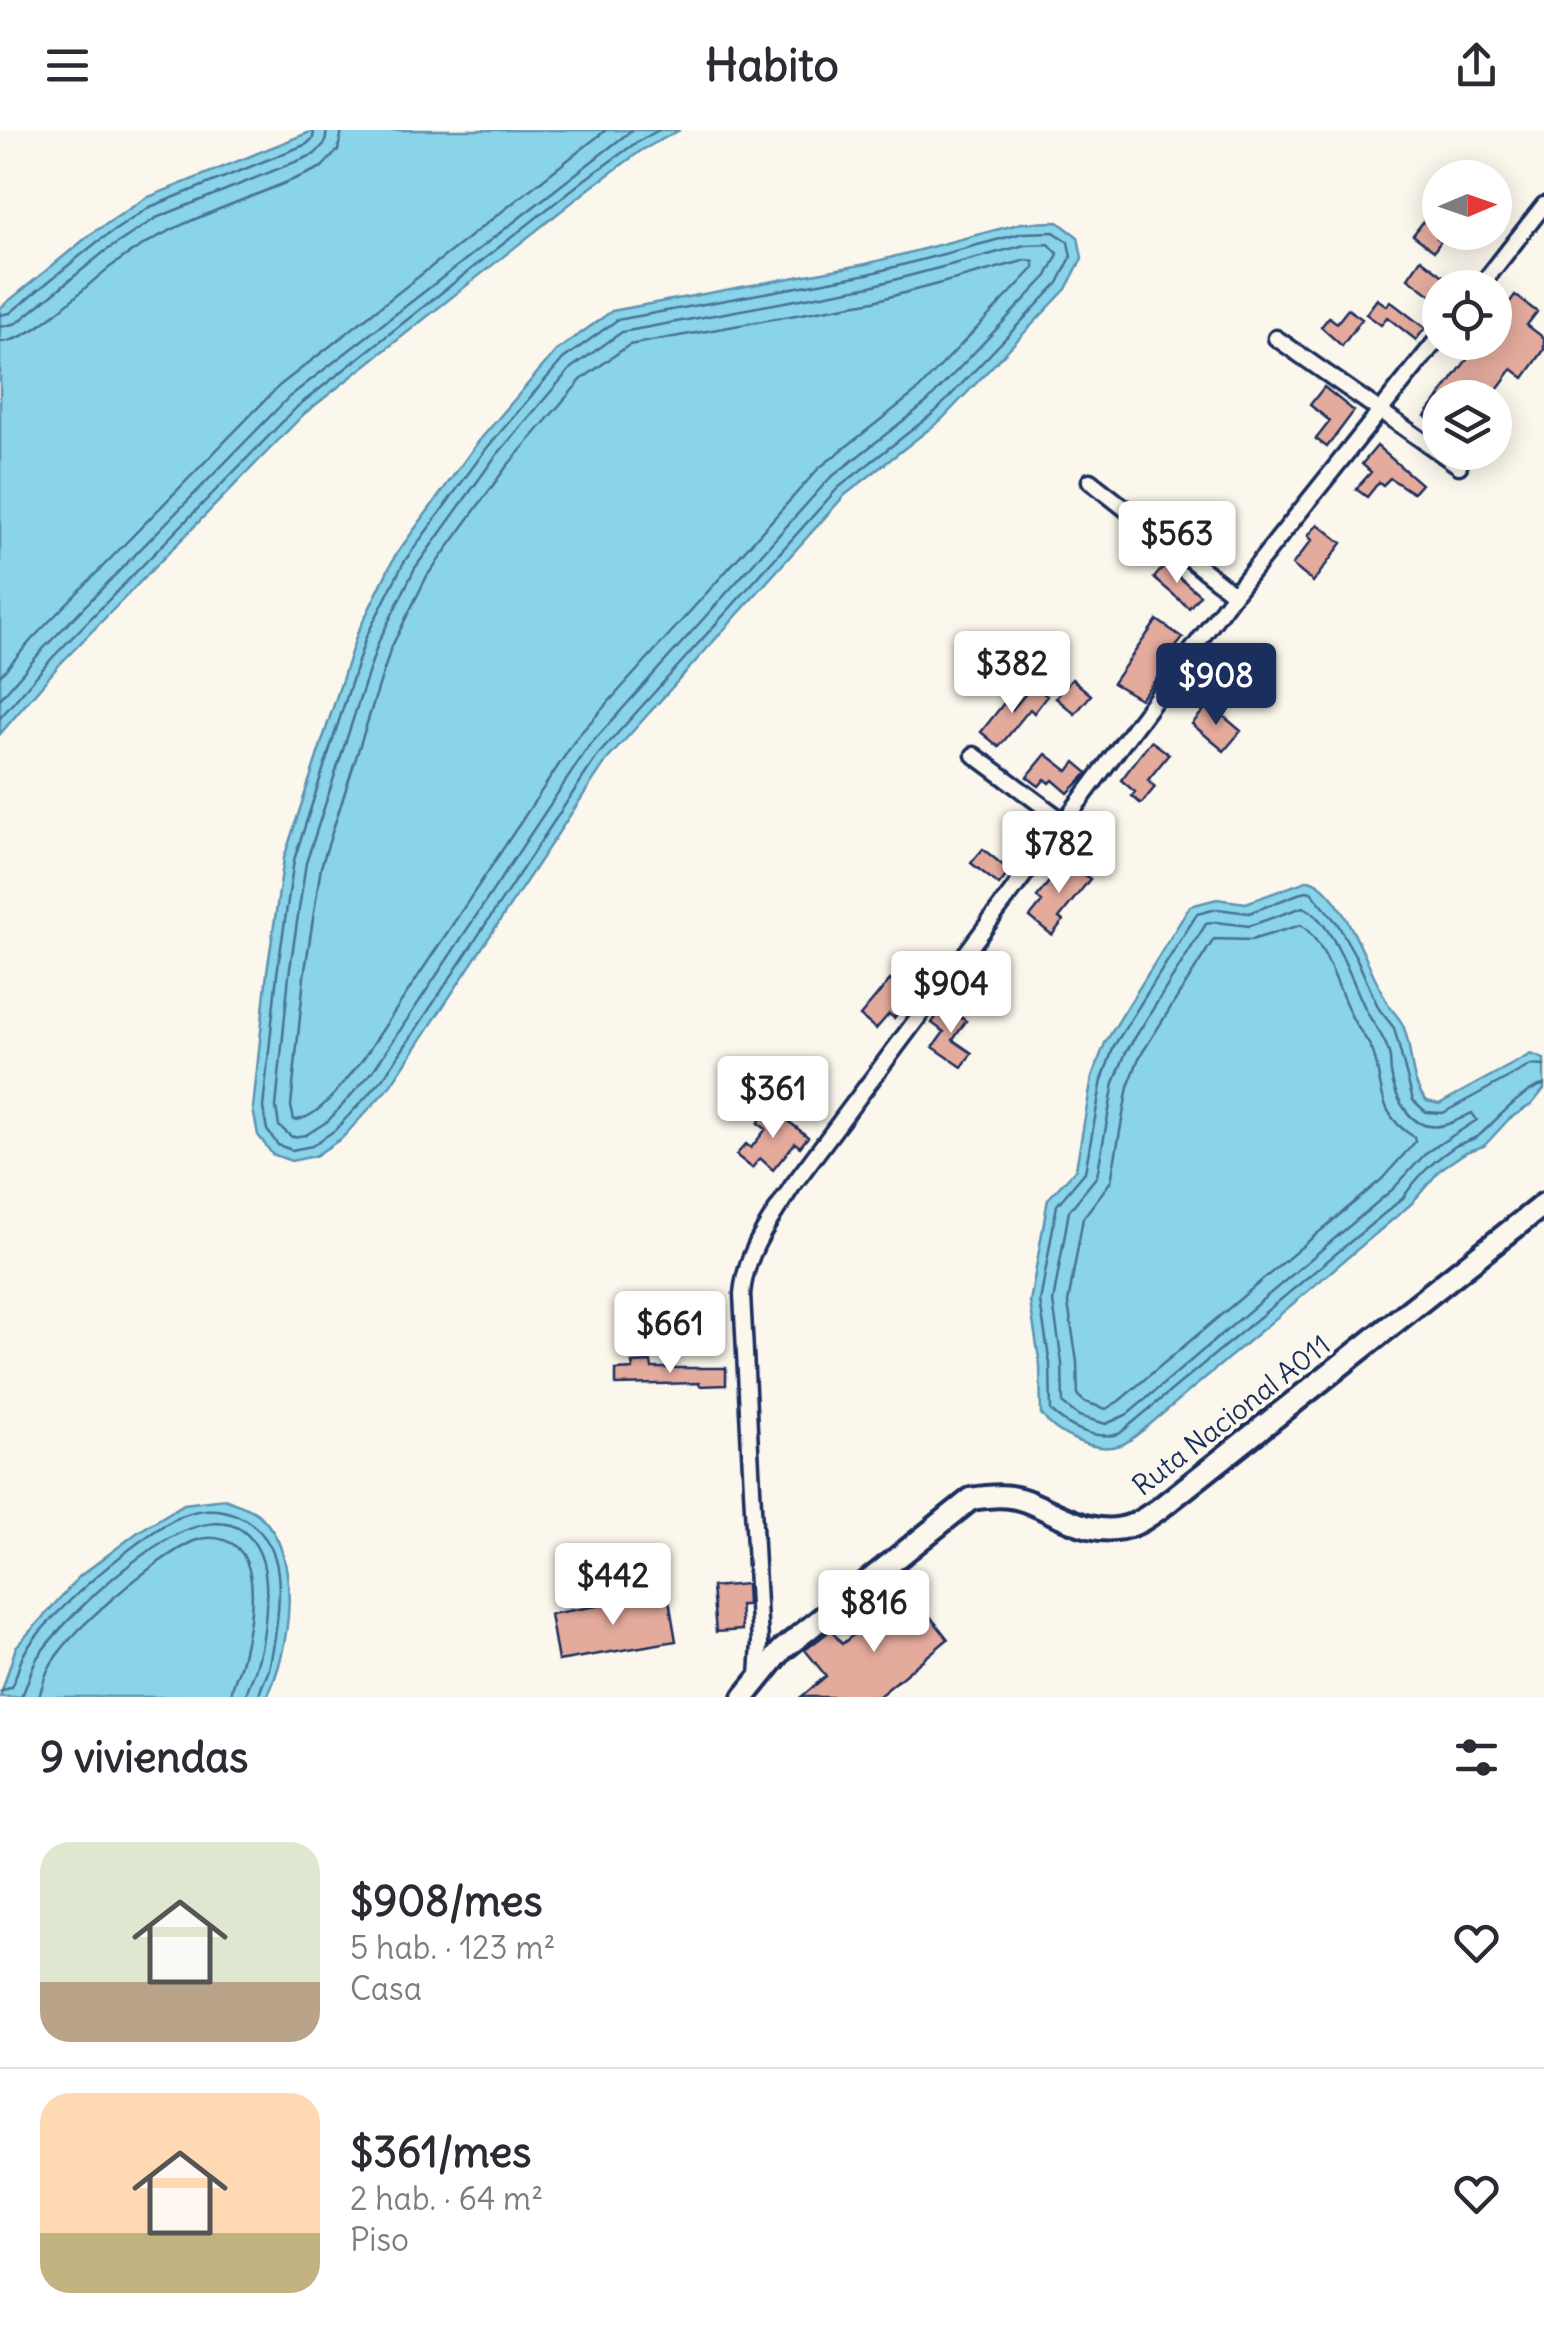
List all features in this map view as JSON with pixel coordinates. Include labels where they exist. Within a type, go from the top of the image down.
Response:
[{"type":"main road","name":"Ruta Nacional A011","points":[[750,1689],[782,1650],[971,1499],[996,1495],[1024,1500],[1070,1522],[1104,1530],[1131,1526],[1160,1509],[1544,1204]]},
{"type":"street","points":[[1493,270],[1542,210]]},
{"type":"street","points":[[1276,338],[1422,441]]},
{"type":"street","points":[[750,1689],[760,1644],[742,1294],[745,1267],[754,1246],[792,1184],[1063,821],[1234,594],[1422,359]]},
{"type":"street","points":[[1090,481],[1234,594]]},
{"type":"street","points":[[974,754],[1063,821]]},
{"type":"water","points":[[315,130],[680,130],[642,150],[590,188],[304,414],[60,664],[0,734],[0,308],[91,234],[146,198]]},
{"type":"water","points":[[1058,222],[1078,237],[1082,258],[1066,289],[942,419],[845,495],[606,761],[391,1085],[342,1138],[315,1156],[291,1161],[272,1154],[258,1135],[253,1109],[284,858],[357,634],[395,556],[478,442],[556,351],[612,311],[866,264],[1022,223]]},
{"type":"water","points":[[1309,880],[1333,899],[1344,915],[1387,1002],[1403,1024],[1417,1085],[1427,1101],[1439,1104],[1531,1054],[1544,1059],[1544,1089],[1484,1146],[1466,1152],[1441,1169],[1411,1204],[1142,1431],[1124,1444],[1111,1447],[1077,1441],[1041,1414],[1040,1365],[1030,1302],[1048,1199],[1076,1169],[1092,1077],[1105,1043],[1190,906],[1217,899],[1246,903]]},
{"type":"water","points":[[224,1499],[260,1516],[274,1533],[283,1554],[289,1604],[282,1654],[267,1697],[0,1697],[16,1647],[80,1576],[138,1532],[184,1504]]},
{"type":"building","points":[[1422,223],[1422,242],[1413,235]]},
{"type":"building","points":[[1421,259],[1435,270],[1422,270],[1422,288],[1408,278]]},
{"type":"building","points":[[1515,295],[1537,312],[1527,325],[1544,338],[1544,350],[1524,378],[1512,369],[1504,380],[1452,380],[1467,360],[1512,360]]},
{"type":"building","points":[[1377,299],[1387,306],[1390,301],[1422,326],[1422,332],[1416,340],[1387,317],[1381,325],[1366,314]]},
{"type":"building","points":[[1348,309],[1362,319],[1342,346],[1321,327],[1329,317],[1337,323]]},
{"type":"building","points":[[1324,387],[1354,411],[1327,447],[1316,439],[1330,421],[1310,405]]},
{"type":"building","points":[[1377,446],[1421,484],[1413,493],[1390,478],[1383,485],[1379,482],[1367,497],[1356,489],[1371,472],[1362,464]]},
{"type":"building","points":[[1318,524],[1342,543],[1313,582],[1292,565],[1312,540],[1308,536]]},
{"type":"building","points":[[1165,565],[1200,595],[1189,608],[1154,578]]},
{"type":"building","points":[[1157,620],[1183,638],[1167,658],[1171,661],[1140,699],[1113,683]]},
{"type":"building","points":[[1072,679],[1091,695],[1075,714],[1056,698]]},
{"type":"building","points":[[1033,685],[1047,696],[1034,713],[1030,709],[999,747],[981,732],[1004,703],[1012,710]]},
{"type":"building","points":[[1209,704],[1241,731],[1224,751],[1192,724]]},
{"type":"building","points":[[1151,741],[1169,754],[1148,780],[1155,787],[1141,804],[1132,796],[1135,792],[1121,780]]},
{"type":"building","points":[[1046,754],[1068,771],[1075,762],[1088,773],[1068,793],[1053,780],[1050,783],[1045,779],[1039,786],[1027,777]]},
{"type":"building","points":[[983,849],[1010,871],[999,885],[971,863]]},
{"type":"building","points":[[1066,860],[1090,879],[1059,918],[1063,921],[1052,935],[1030,917],[1042,902],[1037,897]]},
{"type":"building","points":[[890,980],[911,997],[894,1018],[889,1014],[876,1029],[860,1016]]},
{"type":"building","points":[[944,1005],[966,1021],[953,1040],[972,1053],[962,1067],[933,1047],[944,1032],[932,1023]]},
{"type":"building","points":[[771,1107],[808,1137],[800,1147],[795,1143],[773,1170],[760,1158],[752,1168],[736,1155],[746,1144],[751,1148],[766,1129],[758,1123]]},
{"type":"building","points":[[651,1362],[652,1368],[726,1368],[726,1385],[616,1385],[616,1370],[633,1369],[632,1363]]},
{"type":"building","points":[[746,1584],[747,1605],[740,1605],[742,1630],[716,1632],[712,1587]]},
{"type":"building","points":[[668,1594],[676,1641],[558,1661],[550,1614]]},
{"type":"building","points":[[918,1601],[948,1639],[878,1697],[801,1697],[826,1676],[805,1650],[831,1630],[842,1644],[879,1614],[888,1625]]}]
